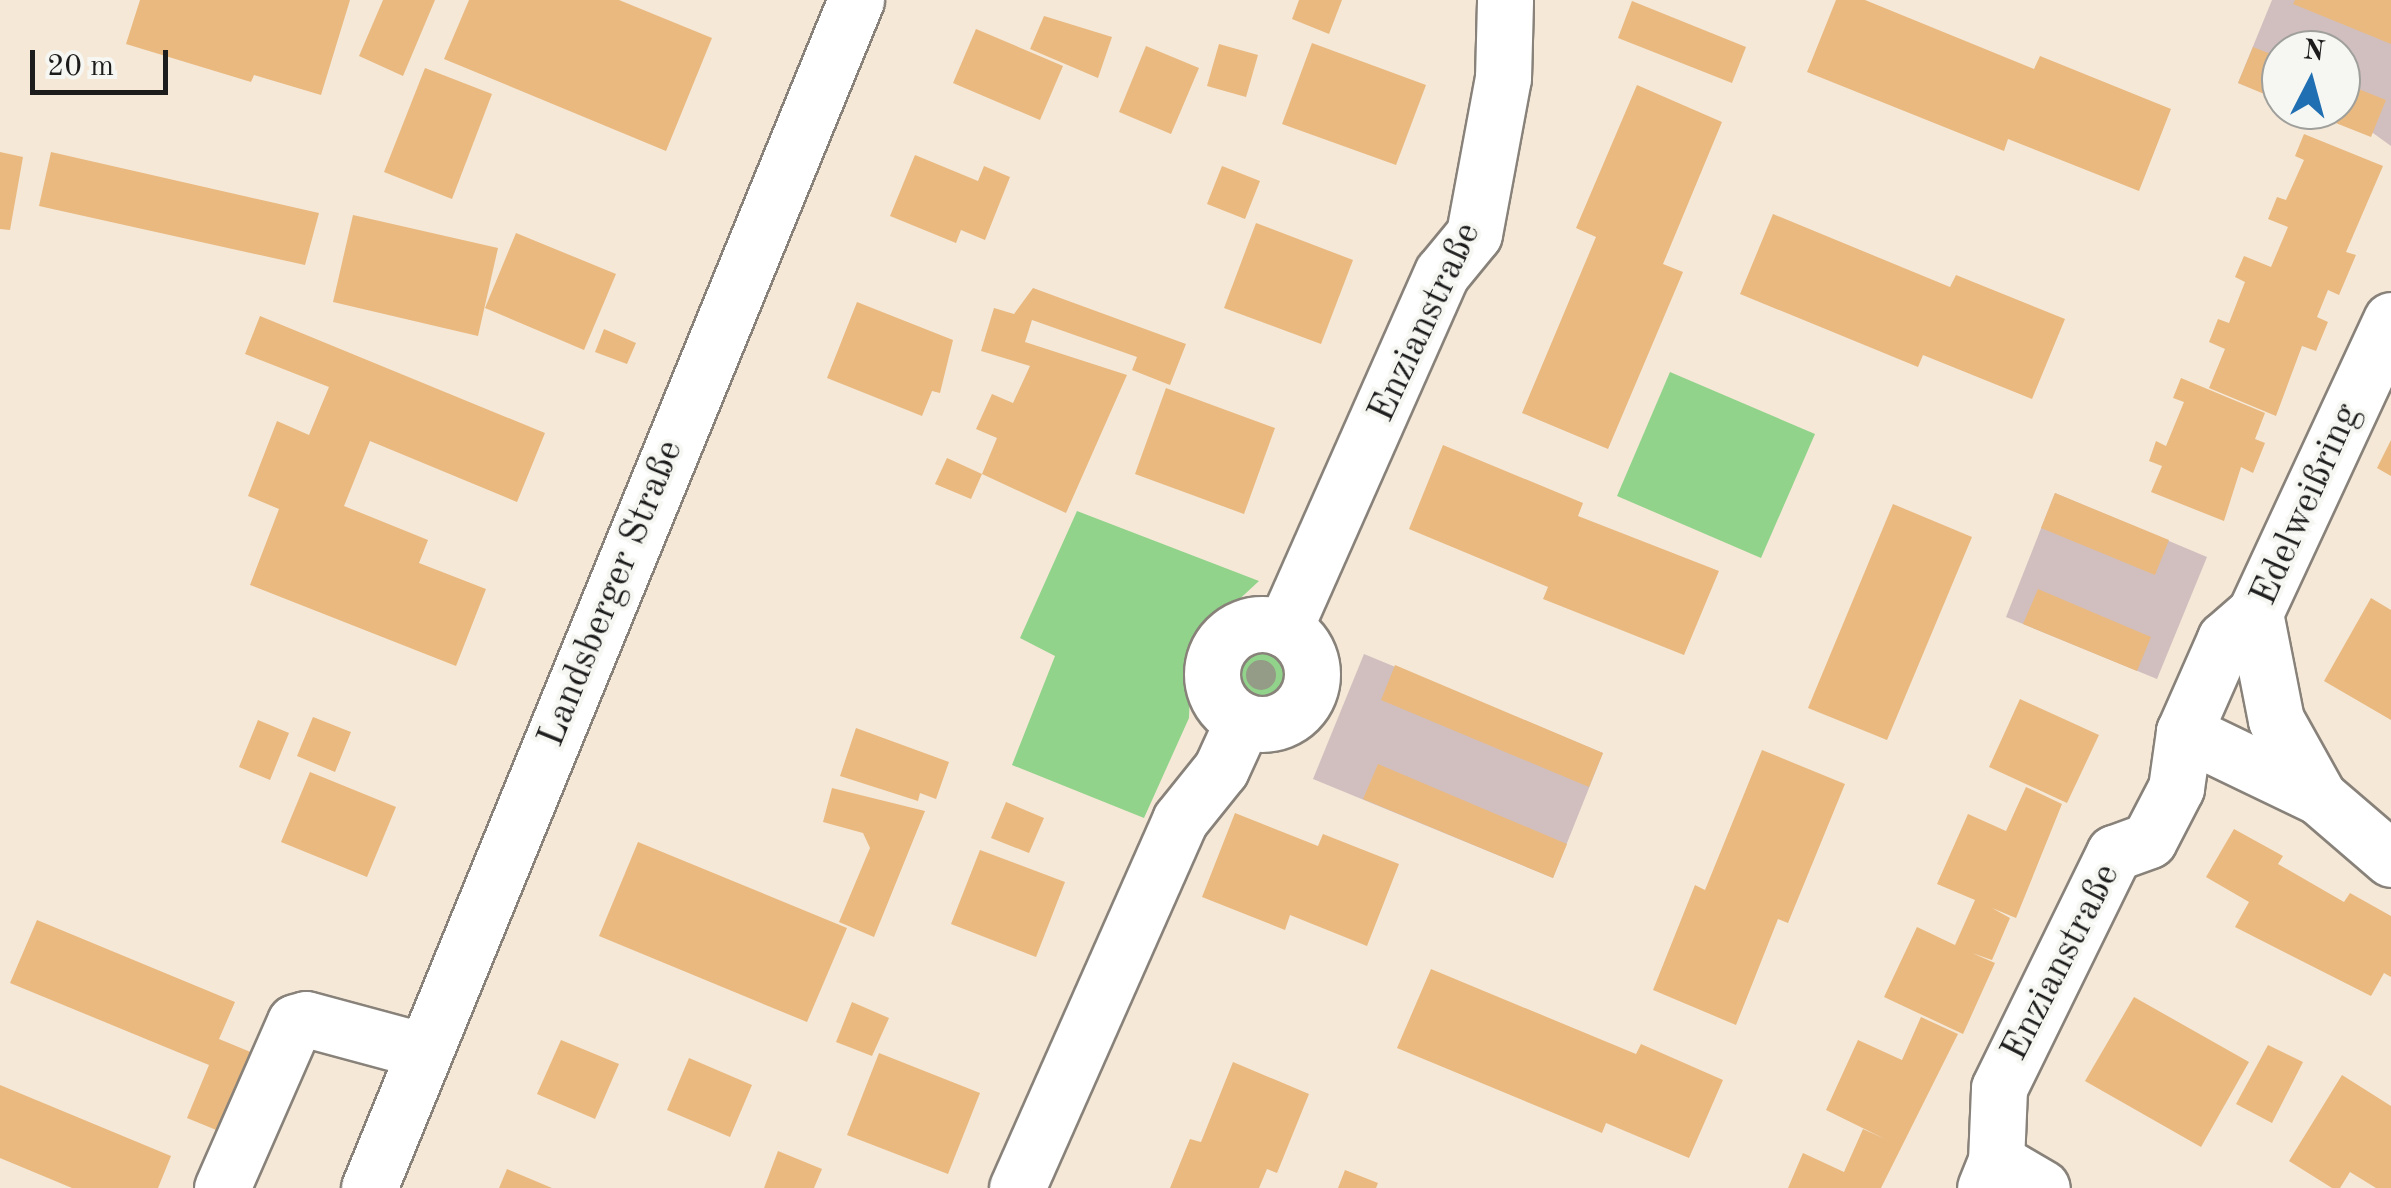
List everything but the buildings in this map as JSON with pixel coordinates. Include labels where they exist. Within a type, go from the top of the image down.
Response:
[{"type":"street","name":"Landsberger Straße","points":[[370,1188],[856,0]]},
{"type":"street","name":"Enzianstraße","points":[[1284,629],[1442,273],[1474,234],[1503,78],[1506,0]]},
{"type":"street","name":"Edelweißring","points":[[2387,342],[2255,613],[2276,720],[2319,796],[2391,859]]},
{"type":"street","name":"Enzianstraße","points":[[2007,1179],[1999,1088],[2114,853],[2149,840],[2176,788],[2184,732],[2225,638],[2255,613]]},
{"type":"street","points":[[1269,624],[1284,629],[1312,664],[1309,693],[1289,717],[1243,722],[1212,686],[1216,654],[1237,630],[1269,624]]},
{"type":"street","points":[[1017,1188],[1180,820],[1222,769],[1243,722]]},
{"type":"street","points":[[2184,732],[2319,796]]},
{"type":"street","points":[[222,1188],[295,1022],[306,1019],[425,1051]]},
{"type":"shaded area","points":[[2272,0],[2391,0],[2391,146],[2361,124],[2361,30],[2261,30],[2261,92],[2238,83]]},
{"type":"shaded area","points":[[2055,493],[2207,557],[2157,679],[2006,617]]},
{"type":"shaded area","points":[[1364,654],[1603,753],[1553,878],[1313,779]]},
{"type":"green space","points":[[1670,372],[1815,434],[1761,558],[1617,496]]},
{"type":"green space","points":[[1077,511],[1259,581],[1192,643],[1189,718],[1144,818],[1012,765],[1055,656],[1020,638]]},
{"type":"green space","points":[[1261,647],[1280,655],[1288,674],[1280,693],[1261,701],[1242,693],[1234,674],[1242,655]]}]
